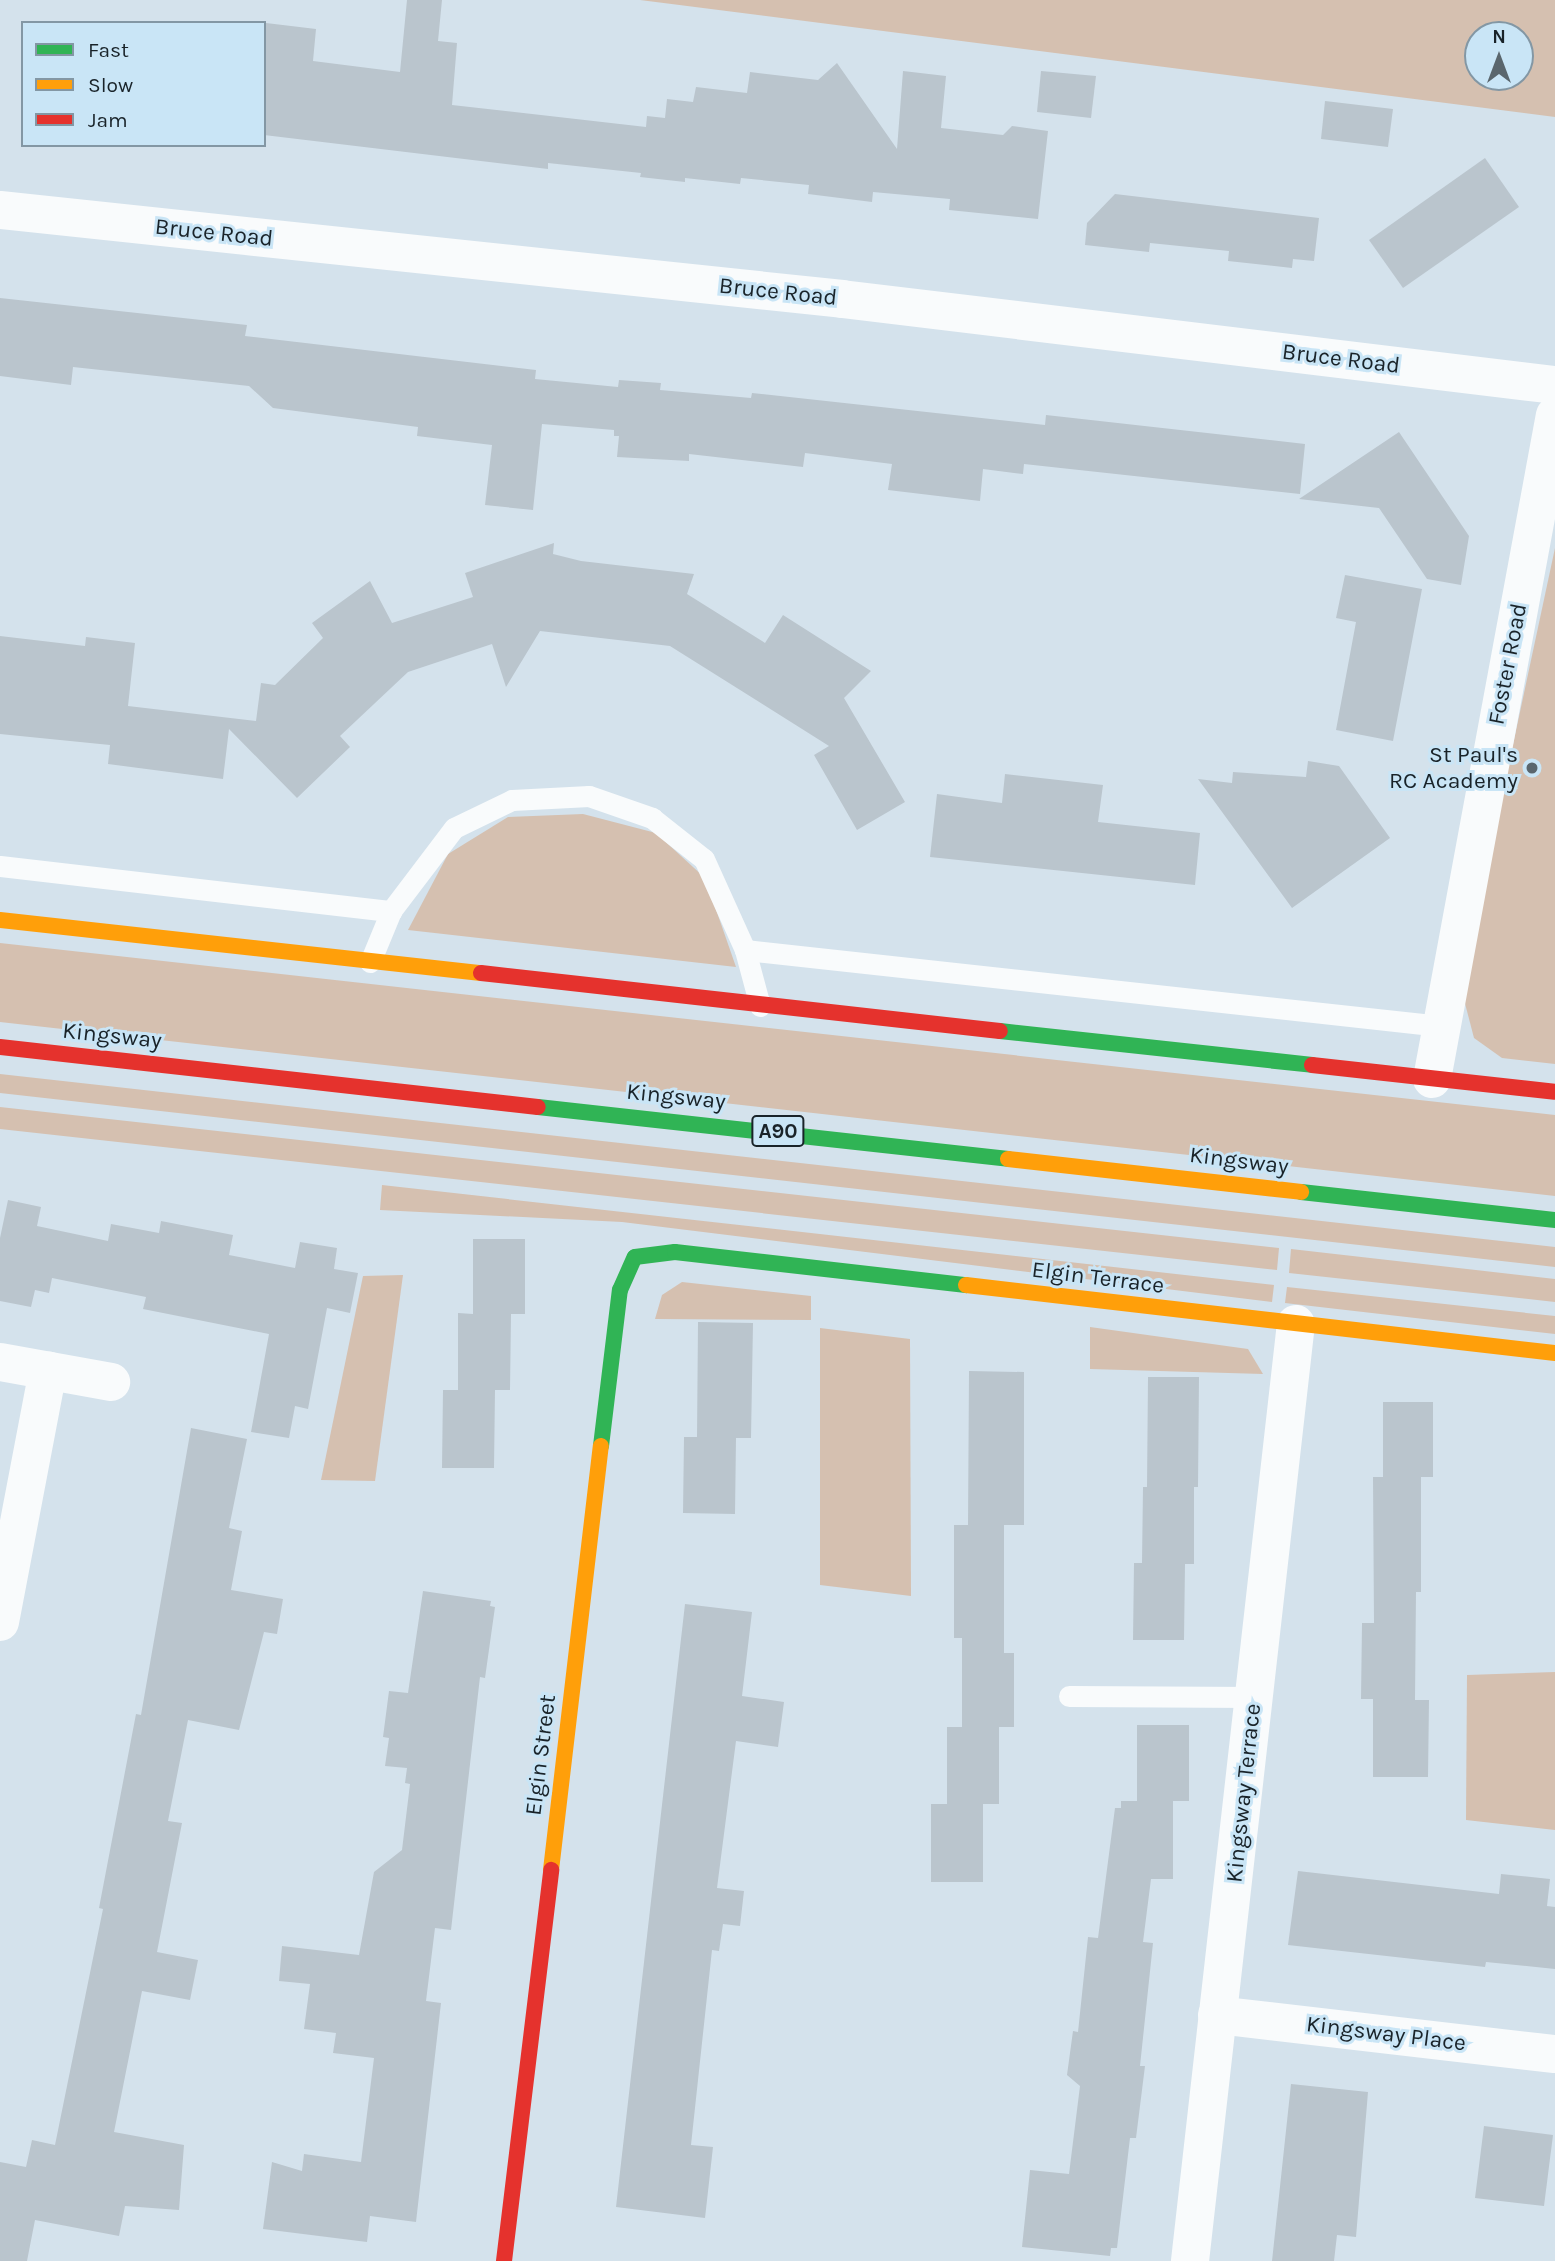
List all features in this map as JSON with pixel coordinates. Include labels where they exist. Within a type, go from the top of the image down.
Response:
[{"type":"main road","points":[[0,920],[1555,1092]]},
{"type":"main road","name":"Kingsway","points":[[0,1047],[1555,1220]]},
{"type":"main road","name":"Elgin Terrace","points":[[635,1257],[675,1252],[1555,1353]]},
{"type":"main road","name":"Elgin Street","points":[[505,2261],[620,1290],[635,1257]]},
{"type":"street","name":"Bruce Road","points":[[0,210],[842,299],[1555,385]]},
{"type":"street","name":"Foster Road","points":[[1432,1079],[1555,415]]},
{"type":"street","name":"Kingsway Terrace","points":[[1190,2261],[1296,1324]]},
{"type":"street","points":[[0,1362],[111,1382]]},
{"type":"street","points":[[0,1622],[48,1371]]},
{"type":"street","name":"Kingsway Place","points":[[1217,2015],[1555,2054]]},
{"type":"lane","points":[[370,962],[391,911],[454,828],[512,800],[589,796],[652,818],[704,859],[745,950],[760,1006]]},
{"type":"lane","points":[[0,866],[391,911]]},
{"type":"lane","points":[[745,950],[1441,1026]]},
{"type":"lane","points":[[1069,1696],[1254,1697]]},
{"type":"shaded area","points":[[640,0],[1555,0],[1555,117]]},
{"type":"shaded area","name":"St Paul's RC Academy","points":[[1555,548],[1555,1064],[1502,1058],[1474,1038],[1461,988]]},
{"type":"shaded area","points":[[583,814],[656,833],[705,878],[736,967],[408,930],[448,854],[508,817]]},
{"type":"shaded area","points":[[0,943],[1555,1115],[1555,1196],[0,1022]]},
{"type":"shaded area","points":[[0,1074],[1555,1247],[1555,1267],[0,1093]]},
{"type":"shaded area","points":[[0,1107],[1279,1248],[1277,1270],[0,1129]]},
{"type":"shaded area","points":[[382,1185],[1274,1285],[1272,1302],[622,1222],[380,1210]]},
{"type":"shaded area","points":[[1291,1249],[1555,1279],[1555,1302],[1289,1273]]},
{"type":"shaded area","points":[[403,1275],[375,1481],[321,1480],[363,1276]]},
{"type":"shaded area","points":[[682,1282],[811,1296],[811,1320],[655,1319],[662,1295]]},
{"type":"shaded area","points":[[1287,1287],[1555,1316],[1555,1334],[1285,1303]]},
{"type":"shaded area","points":[[1090,1327],[1248,1349],[1263,1374],[1090,1369]]},
{"type":"shaded area","points":[[820,1328],[910,1339],[911,1596],[820,1585]]},
{"type":"shaded area","points":[[1555,1672],[1555,1830],[1466,1820],[1467,1675]]},
{"type":"building","points":[[407,0],[442,0],[438,41],[457,43],[452,105],[646,127],[647,116],[665,118],[667,99],[693,102],[696,87],[747,93],[750,72],[818,80],[837,63],[897,149],[903,71],[946,76],[941,128],[1003,135],[1012,126],[1048,131],[1038,219],[949,210],[950,199],[873,192],[872,202],[808,194],[809,185],[741,178],[740,184],[685,178],[685,182],[640,177],[641,173],[548,163],[548,169],[266,135],[266,23],[316,29],[313,61],[400,72]]},
{"type":"building","points":[[1041,71],[1096,76],[1091,118],[1037,112]]},
{"type":"building","points":[[1325,101],[1393,109],[1388,147],[1321,139]]},
{"type":"building","points":[[1485,158],[1519,207],[1403,288],[1369,240]]},
{"type":"building","points":[[1115,194],[1319,218],[1314,261],[1293,259],[1292,268],[1228,261],[1229,251],[1150,243],[1149,252],[1085,245],[1087,223]]},
{"type":"building","points":[[0,298],[247,325],[245,336],[536,370],[535,379],[618,387],[619,380],[661,383],[660,390],[751,398],[752,393],[1045,425],[1046,415],[1305,444],[1300,494],[1024,464],[1023,474],[983,469],[980,501],[888,490],[892,464],[805,453],[803,467],[689,454],[689,461],[617,457],[619,436],[614,436],[614,430],[542,424],[533,510],[485,505],[492,445],[417,436],[418,427],[273,408],[249,386],[73,367],[71,385],[0,376]]},
{"type":"building","points":[[1399,432],[1469,536],[1461,585],[1427,579],[1379,508],[1299,499]]},
{"type":"building","points":[[554,543],[553,554],[581,561],[694,574],[687,594],[765,643],[783,615],[871,671],[844,698],[905,802],[857,830],[814,755],[829,746],[670,646],[540,631],[506,687],[492,644],[408,672],[340,736],[350,747],[297,798],[229,729],[223,779],[108,764],[110,745],[0,734],[0,636],[85,646],[86,637],[135,643],[128,706],[256,721],[261,683],[275,685],[323,638],[312,623],[370,581],[392,623],[473,597],[465,573]]},
{"type":"building","points":[[1345,575],[1422,589],[1393,741],[1336,730],[1356,622],[1336,618]]},
{"type":"building","points":[[1308,761],[1339,766],[1390,838],[1292,908],[1198,779],[1232,783],[1233,772],[1306,777]]},
{"type":"building","points":[[1005,774],[1103,785],[1098,822],[1200,833],[1195,885],[930,857],[937,794],[1002,803]]},
{"type":"building","points":[[8,1200],[41,1207],[37,1226],[108,1241],[111,1224],[159,1233],[161,1221],[233,1235],[229,1255],[295,1268],[300,1242],[337,1248],[334,1269],[358,1273],[350,1313],[327,1308],[308,1409],[295,1406],[289,1438],[251,1432],[269,1334],[143,1309],[146,1297],[52,1278],[49,1293],[35,1290],[31,1307],[0,1301],[0,1238]]},
{"type":"building","points":[[473,1239],[525,1239],[525,1314],[511,1314],[510,1390],[495,1390],[494,1468],[442,1468],[443,1390],[458,1390],[458,1313],[473,1314]]},
{"type":"building","points":[[698,1322],[753,1323],[751,1438],[736,1438],[735,1514],[683,1513],[684,1437],[697,1437]]},
{"type":"building","points":[[969,1371],[1024,1372],[1024,1525],[1004,1525],[1004,1653],[1014,1653],[1014,1727],[999,1727],[999,1804],[983,1804],[983,1882],[931,1882],[931,1804],[947,1804],[947,1727],[962,1727],[962,1638],[954,1638],[954,1525],[968,1525]]},
{"type":"building","points":[[1148,1377],[1199,1377],[1194,1564],[1185,1564],[1184,1640],[1133,1640],[1134,1563],[1142,1563],[1143,1487],[1147,1487]]},
{"type":"building","points":[[1383,1402],[1433,1402],[1433,1477],[1421,1477],[1421,1592],[1416,1592],[1415,1700],[1429,1700],[1428,1777],[1373,1777],[1373,1699],[1361,1699],[1362,1623],[1374,1623],[1373,1477],[1383,1477]]},
{"type":"building","points":[[191,1428],[247,1439],[229,1528],[242,1531],[231,1590],[283,1599],[277,1634],[264,1632],[239,1730],[188,1720],[168,1821],[182,1823],[157,1952],[198,1960],[190,2000],[142,1991],[114,2132],[184,2145],[179,2210],[125,2206],[119,2236],[35,2220],[27,2261],[0,2261],[0,2162],[26,2167],[32,2140],[55,2145],[103,1909],[99,1908],[136,1714],[141,1715]]},
{"type":"building","points":[[423,1591],[491,1601],[490,1606],[495,1607],[485,1678],[480,1677],[451,1930],[435,1928],[426,2001],[441,2003],[416,2222],[370,2216],[367,2242],[263,2229],[272,2162],[302,2171],[304,2154],[361,2162],[374,2058],[333,2053],[336,2033],[304,2029],[310,1984],[279,1981],[282,1946],[359,1955],[374,1872],[402,1850],[410,1784],[405,1783],[407,1768],[385,1766],[389,1738],[383,1737],[389,1691],[408,1693]]},
{"type":"building","points":[[685,1604],[752,1612],[742,1696],[784,1702],[778,1747],[736,1741],[717,1888],[744,1891],[740,1926],[723,1924],[719,1951],[712,1950],[691,2145],[713,2147],[705,2218],[616,2207]]},
{"type":"building","points":[[1137,1725],[1189,1725],[1189,1801],[1173,1801],[1173,1879],[1151,1879],[1143,1942],[1153,1943],[1140,2066],[1145,2066],[1136,2138],[1130,2138],[1117,2248],[1111,2248],[1110,2256],[1022,2247],[1030,2170],[1069,2174],[1080,2086],[1067,2075],[1073,2031],[1078,2032],[1088,1937],[1098,1938],[1115,1808],[1121,1808],[1121,1801],[1137,1801]]},
{"type":"building","points":[[1298,1871],[1499,1894],[1501,1874],[1550,1879],[1547,1906],[1555,1907],[1555,1969],[1486,1962],[1485,1967],[1288,1945]]},
{"type":"building","points":[[1291,2084],[1368,2092],[1356,2237],[1337,2235],[1334,2261],[1272,2261]]},
{"type":"building","points":[[1484,2126],[1553,2135],[1544,2206],[1475,2198]]},
{"type":"traffic: fast","points":[[1000,1031],[1312,1065]]},
{"type":"traffic: fast","points":[[538,1107],[1008,1159]]},
{"type":"traffic: fast","points":[[1301,1192],[1555,1220]]},
{"type":"traffic: fast","points":[[601,1446],[620,1290],[635,1257],[675,1252],[966,1285]]},
{"type":"traffic: slow","points":[[0,920],[481,973]]},
{"type":"traffic: slow","points":[[1008,1159],[1301,1192]]},
{"type":"traffic: slow","points":[[966,1285],[1555,1353]]},
{"type":"traffic: slow","points":[[551,1870],[601,1446]]},
{"type":"traffic: jam","points":[[481,973],[1000,1031]]},
{"type":"traffic: jam","points":[[0,1047],[538,1107]]},
{"type":"traffic: jam","points":[[1312,1065],[1555,1092]]},
{"type":"traffic: jam","points":[[504,2261],[551,1870]]},
{"type":"place","name":"St Paul's RC Academy","points":[[1532,768]]}]
